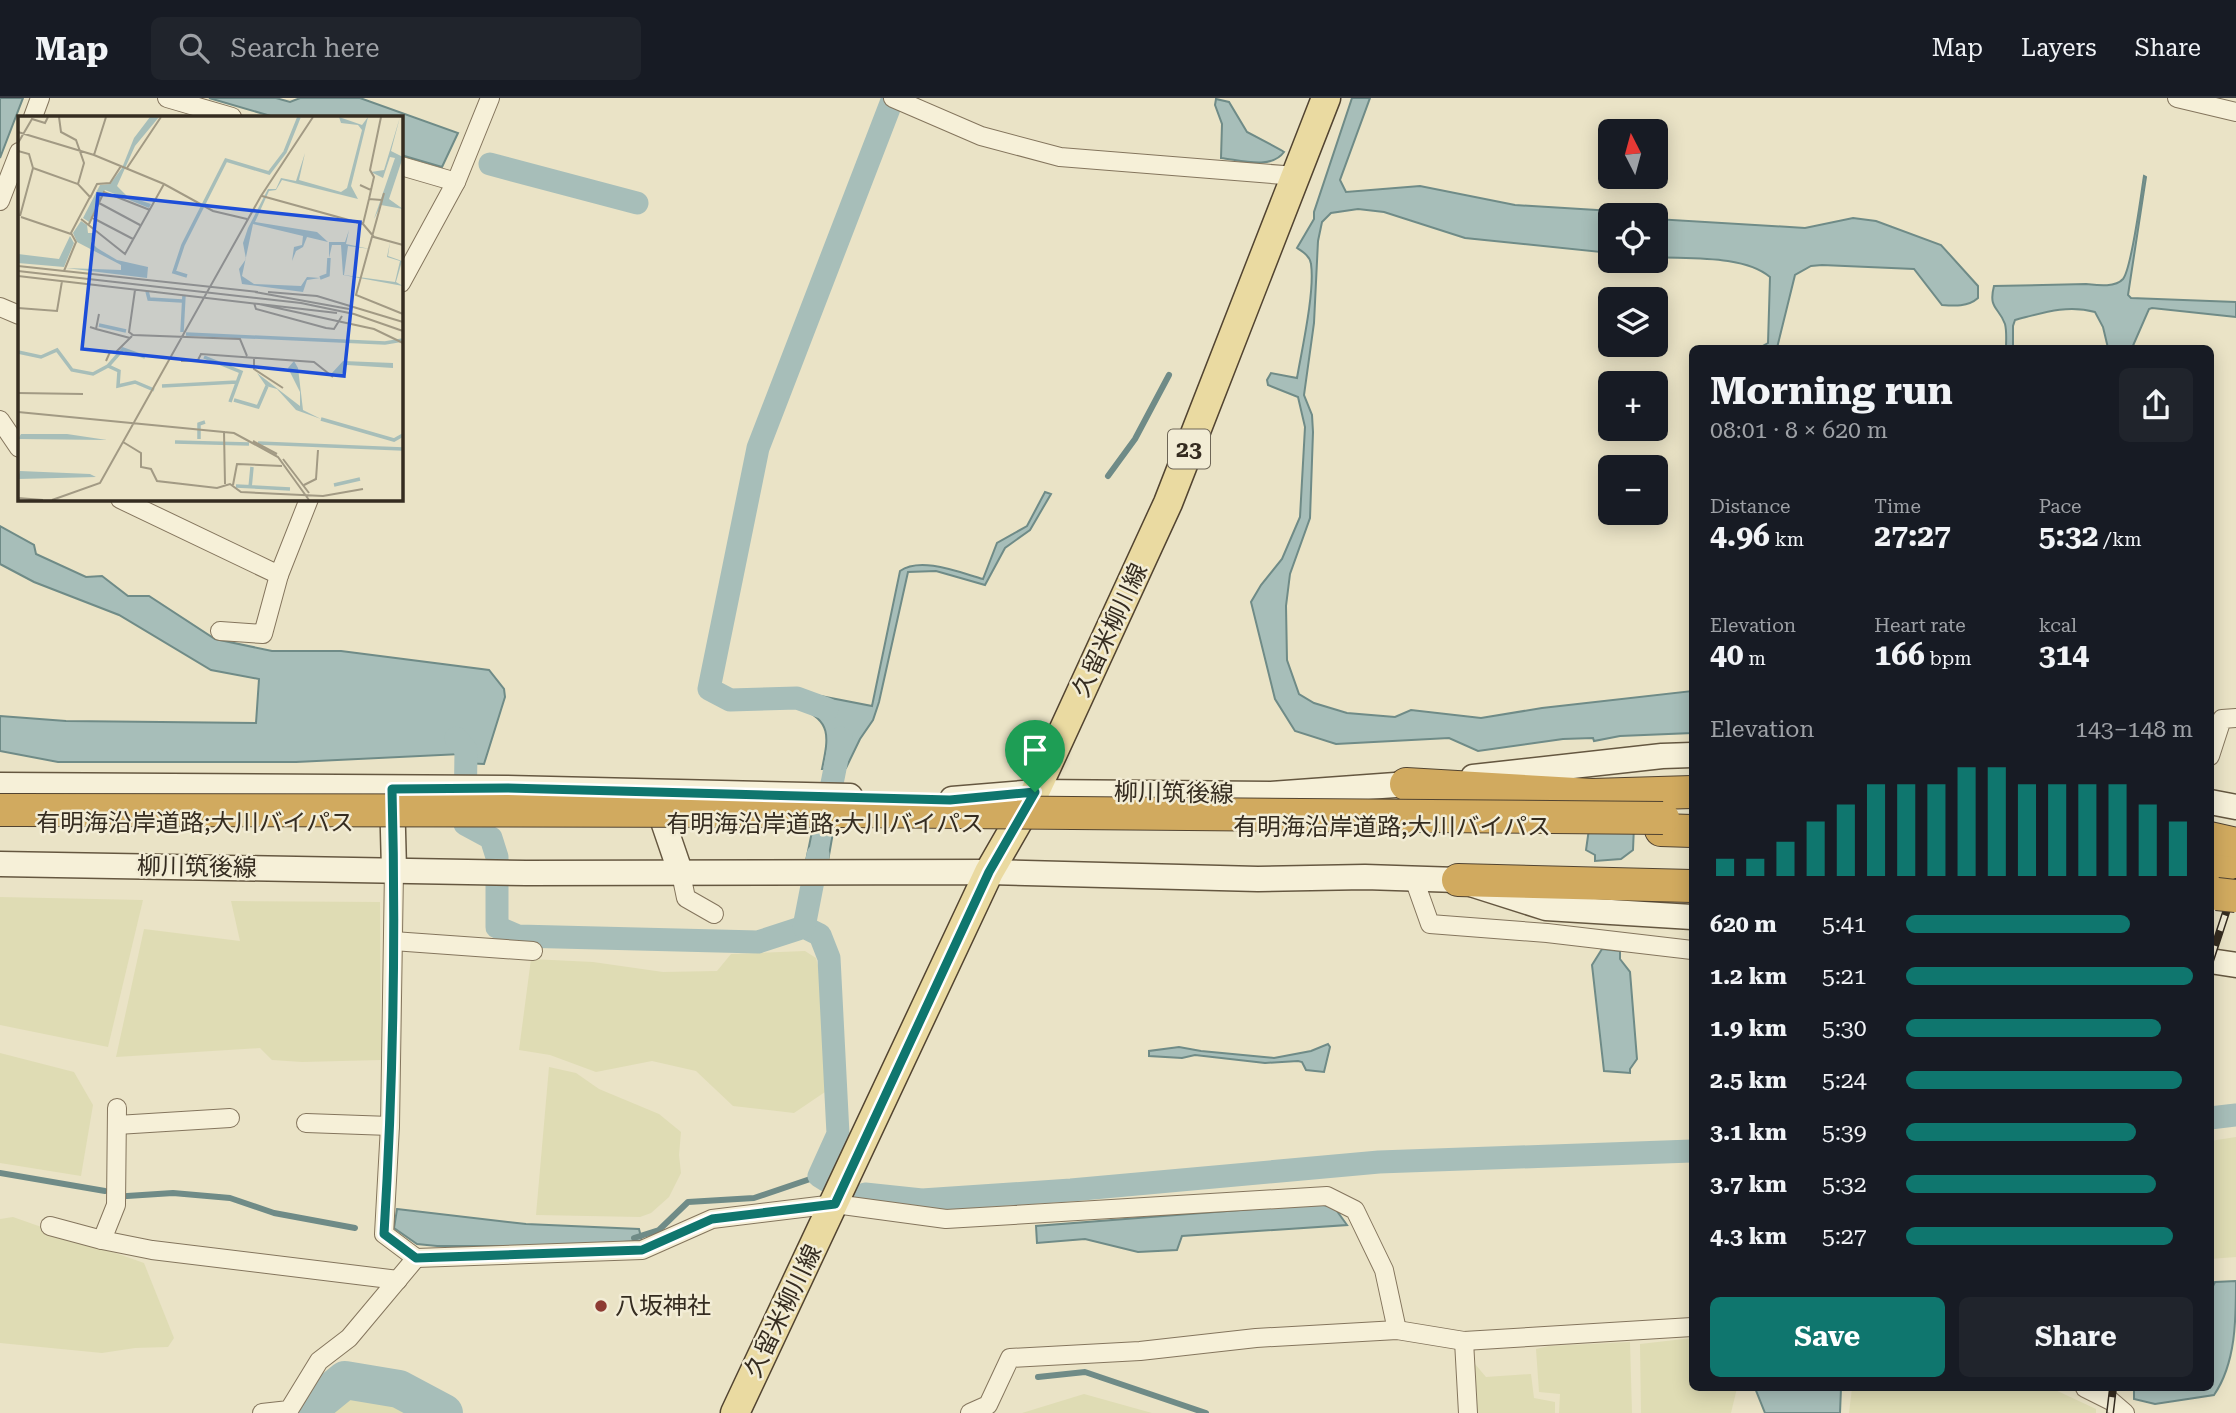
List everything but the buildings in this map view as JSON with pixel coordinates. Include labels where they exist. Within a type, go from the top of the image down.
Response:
[{"type":"highway","points":[[1406,784],[1592,795],[1689,792]]},
{"type":"highway","name":"有明海沿岸道路;大川バイパス","points":[[0,810],[845,811],[1672,822],[1689,830]]},
{"type":"highway","name":"有明海沿岸道路;大川バイパス","points":[[0,823],[1672,822]]},
{"type":"highway","points":[[2214,839],[2236,844]]},
{"type":"highway","points":[[2214,858],[2236,861]]},
{"type":"highway","points":[[1458,880],[1689,886]]},
{"type":"main road","name":"久留米柳川線","points":[[735,1413],[989,872],[1035,792],[1168,503],[1326,98]]},
{"type":"main road","name":"柳川筑後線","points":[[0,785],[507,788],[950,800],[1035,792],[1271,794],[1406,784],[1689,755]]},
{"type":"main road","points":[[392,789],[394,870]]},
{"type":"main road","points":[[654,793],[681,874]]},
{"type":"main road","points":[[2214,803],[2236,807]]},
{"type":"main road","name":"柳川筑後線","points":[[0,864],[526,873],[989,872],[1258,879],[1365,877],[1458,880],[1546,908],[1689,917]]},
{"type":"main road","points":[[2214,962],[2236,965]]},
{"type":"street","points":[[33,116],[40,98]]},
{"type":"street","points":[[167,98],[229,116]]},
{"type":"street","points":[[402,281],[456,182],[490,98]]},
{"type":"street","points":[[893,98],[981,136],[1060,157],[1296,176]]},
{"type":"street","points":[[2177,98],[2236,111]]},
{"type":"street","points":[[0,201],[15,175],[18,158]]},
{"type":"street","points":[[402,166],[456,182]]},
{"type":"street","points":[[0,307],[18,315]]},
{"type":"street","points":[[0,420],[18,447]]},
{"type":"street","points":[[122,500],[279,575]]},
{"type":"street","points":[[220,631],[263,634],[279,575],[309,500]]},
{"type":"street","points":[[2214,744],[2222,719],[2236,718]]},
{"type":"street","points":[[394,870],[390,1126],[384,1234],[416,1258],[642,1250],[712,1219],[835,1204],[946,1219],[1327,1196],[1355,1210],[1384,1270],[1397,1330]]},
{"type":"street","points":[[681,874],[687,898],[714,914]]},
{"type":"street","points":[[1414,879],[1430,924],[1547,933],[1689,950]]},
{"type":"street","points":[[393,942],[533,951]]},
{"type":"street","points":[[102,1240],[116,1205],[117,1116],[230,1118]]},
{"type":"street","points":[[306,1123],[390,1126]]},
{"type":"street","points":[[50,1226],[152,1250],[398,1280]]},
{"type":"street","points":[[262,1413],[289,1410],[319,1361],[349,1338],[416,1258]]},
{"type":"street","points":[[970,1413],[988,1405],[1010,1358],[1140,1351],[1256,1338],[1397,1330],[1464,1341],[1689,1327]]},
{"type":"street","points":[[1464,1341],[1468,1413]]},
{"type":"street","points":[[2091,1391],[2111,1401],[2125,1413]]},
{"type":"shaded area","points":[[0,897],[143,900],[108,1047],[0,1025]]},
{"type":"shaded area","points":[[231,901],[380,902],[381,1060],[272,1060],[260,1048],[116,1057],[144,929],[240,941]]},
{"type":"shaded area","points":[[805,951],[816,958],[820,973],[825,1092],[794,1113],[733,1106],[696,1071],[652,1061],[596,1072],[550,1055],[519,1050],[531,959],[593,962],[663,972],[717,971],[731,954]]},
{"type":"shaded area","points":[[0,1053],[74,1072],[93,1105],[81,1176],[0,1163]]},
{"type":"shaded area","points":[[549,1067],[576,1073],[599,1089],[659,1114],[681,1132],[681,1173],[669,1197],[651,1213],[640,1217],[536,1215]]},
{"type":"shaded area","points":[[2236,1137],[2236,1257],[2214,1259],[2214,1140]]},
{"type":"shaded area","points":[[13,1217],[144,1263],[174,1338],[168,1347],[102,1353],[0,1343],[0,1219]]},
{"type":"shaded area","points":[[1689,1338],[1689,1391],[1736,1391],[1731,1413],[1641,1413],[1640,1344]]},
{"type":"shaded area","points":[[1630,1342],[1632,1413],[1559,1413],[1560,1394],[1539,1392],[1536,1349]]},
{"type":"shaded area","points":[[1475,1364],[1486,1377],[1531,1374],[1534,1398],[1555,1402],[1555,1413],[1477,1413]]},
{"type":"shaded area","points":[[1852,1391],[2057,1391],[2096,1409],[2096,1413],[1849,1413]]},
{"type":"shaded area","points":[[1084,1394],[1152,1413],[1022,1413]]},
{"type":"shaded area","points":[[340,1396],[405,1406],[414,1413],[329,1413],[330,1407]]},
{"type":"water","points":[[0,98],[23,98],[0,158]]},
{"type":"water","points":[[209,98],[276,98],[290,102],[300,98],[360,98],[458,133],[442,167],[402,155],[402,116],[271,116]]},
{"type":"water","points":[[1352,98],[1370,98],[1340,180],[1346,192],[1420,186],[1515,205],[1598,210],[1598,252],[1465,238],[1384,212],[1358,209],[1331,213],[1322,222],[1318,241],[1314,323],[1304,395],[1312,415],[1313,432],[1310,518],[1290,574],[1286,606],[1287,660],[1299,694],[1314,703],[1347,713],[1395,717],[1411,710],[1481,718],[1542,708],[1689,691],[1689,733],[1620,736],[1594,741],[1593,738],[1563,739],[1478,751],[1449,738],[1336,744],[1295,731],[1275,699],[1251,602],[1282,559],[1300,517],[1305,427],[1298,397],[1268,385],[1267,380],[1271,373],[1297,378],[1312,275],[1309,259],[1297,248],[1314,219]]},
{"type":"water","points":[[1216,99],[1229,102],[1247,132],[1284,152],[1278,158],[1263,162],[1221,158],[1222,124],[1215,105]]},
{"type":"water","points":[[2144,176],[2146,177],[2128,295],[2131,298],[2236,302],[2236,317],[2152,308],[2149,309],[2133,345],[2107,345],[2103,327],[2095,312],[2055,310],[2015,320],[2013,345],[2006,345],[2005,324],[1992,299],[1994,286],[2115,284],[2123,279],[2126,272]]},
{"type":"water","points":[[1853,218],[1876,221],[1941,245],[1978,286],[1978,298],[1956,306],[1942,305],[1914,269],[1811,266],[1795,275],[1778,345],[1764,345],[1768,343],[1770,277],[1746,265],[1731,262],[1668,257],[1668,220],[1805,228]]},
{"type":"water","points":[[1045,492],[1051,494],[1030,530],[1005,548],[985,585],[936,571],[908,572],[873,720],[846,768],[822,769],[826,732],[818,719],[800,708],[800,692],[872,706],[900,571],[919,565],[930,565],[983,579],[997,543],[1027,526]]},
{"type":"water","points":[[0,526],[34,545],[36,554],[86,577],[102,576],[128,596],[149,596],[215,639],[272,651],[341,651],[489,670],[504,689],[505,697],[484,764],[463,763],[461,754],[296,762],[58,762],[0,751],[0,716],[66,721],[256,723],[259,679],[211,670],[119,615],[34,582],[0,564]]},
{"type":"water","points":[[817,807],[837,810],[828,861],[806,861]]},
{"type":"water","points":[[1634,826],[1633,850],[1621,859],[1595,861],[1595,855],[1586,850],[1589,829]]},
{"type":"water","points":[[1602,949],[1620,951],[1620,959],[1630,972],[1637,1059],[1630,1073],[1604,1071],[1592,965]]},
{"type":"water","points":[[1328,1044],[1330,1047],[1324,1072],[1306,1070],[1302,1062],[1298,1061],[1265,1063],[1195,1055],[1182,1058],[1149,1056],[1149,1051],[1179,1047],[1274,1058],[1311,1051]]},
{"type":"water","points":[[1318,1204],[1334,1207],[1347,1225],[1182,1236],[1177,1250],[1138,1252],[1085,1239],[1037,1243],[1036,1226]]},
{"type":"water","points":[[397,1209],[526,1224],[639,1229],[642,1241],[544,1246],[417,1244],[394,1228]]},
{"type":"water","points":[[2236,1281],[2231,1355],[2214,1395],[2155,1404],[2134,1399],[2134,1391],[2214,1391],[2215,1282]]},
{"type":"water","points":[[1756,1391],[1841,1391],[1840,1413],[1765,1413]]},
{"type":"waterway","points":[[827,709],[797,698],[730,700],[709,689],[758,448],[893,98]]},
{"type":"waterway","points":[[490,164],[637,203]]},
{"type":"waterway","points":[[1108,476],[1135,439],[1169,375]]},
{"type":"waterway","points":[[456,738],[466,750],[465,824],[491,838],[497,857],[497,927],[518,936],[758,942],[804,927],[820,935],[829,958],[838,1134],[819,1176],[832,1184]]},
{"type":"waterway","points":[[826,814],[841,738]]},
{"type":"waterway","points":[[804,927],[818,855]]},
{"type":"waterway","points":[[2214,1118],[2236,1115]]},
{"type":"waterway","points":[[865,1194],[922,1200],[1071,1190],[1379,1162],[1689,1151]]},
{"type":"waterway","points":[[0,1173],[105,1191]]},
{"type":"waterway","points":[[634,1238],[659,1230],[688,1202],[754,1198],[819,1176]]},
{"type":"waterway","points":[[127,1196],[173,1193],[230,1198],[274,1213],[355,1228]]},
{"type":"waterway","points":[[1038,1377],[1085,1372],[1206,1413]]},
{"type":"waterway","points":[[315,1413],[318,1402],[345,1380],[399,1389],[444,1413]]},
{"type":"railway","points":[[2214,949],[2236,882]]},
{"type":"railway","points":[[2110,1413],[2113,1391]]},
{"type":"place","name":"八坂神社","points":[[601,1306]]},
{"type":"route","points":[[507,788],[950,800],[1035,792],[989,872],[835,1204],[712,1219],[642,1250],[416,1258],[384,1234],[390,1126],[394,870],[392,789],[507,788]]}]
